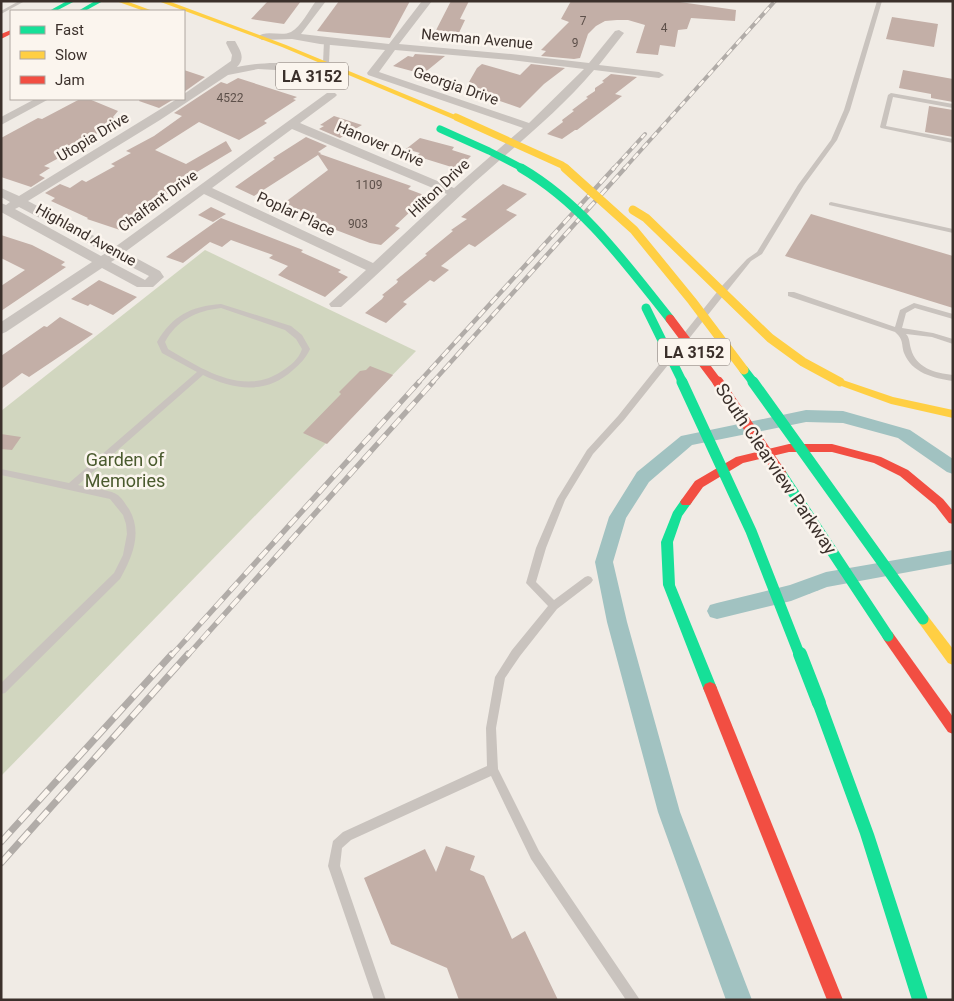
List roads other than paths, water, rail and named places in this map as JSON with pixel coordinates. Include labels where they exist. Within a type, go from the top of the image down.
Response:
[{"type":"highway","points":[[54,10],[72,1]]},
{"type":"highway","points":[[83,10],[100,1]]},
{"type":"highway","points":[[119,1],[147,10]]},
{"type":"highway","name":"LA 3152","points":[[161,1],[326,62]]},
{"type":"highway","name":"LA 3152","points":[[218,38],[299,70]]},
{"type":"highway","name":"South Clearview Parkway","points":[[326,62],[562,165],[634,230],[692,301],[778,416],[953,660]]},
{"type":"highway","name":"South Clearview Parkway","points":[[436,127],[494,153],[547,185],[616,251],[678,330],[744,420],[888,636],[953,728]]},
{"type":"highway","points":[[562,165],[646,218],[770,338],[803,362],[840,382],[891,400],[953,414]]},
{"type":"highway","points":[[616,251],[667,349],[751,531],[819,704],[867,834],[920,1000]]},
{"type":"highway","points":[[835,1000],[668,585],[666,542],[677,515],[699,484],[740,460],[789,448],[832,448],[877,460],[904,473],[939,502],[953,520]]},
{"type":"street","points":[[292,36],[299,31],[321,1]]},
{"type":"street","points":[[393,47],[427,1]]},
{"type":"street","name":"Hilton Drive","points":[[336,304],[565,96],[594,66],[619,33]]},
{"type":"street","name":"Newman Avenue","points":[[262,38],[292,36],[327,41],[594,66],[659,75]]},
{"type":"street","name":"Utopia Drive","points":[[185,99],[225,72],[236,62],[237,55],[231,43]]},
{"type":"street","name":"Georgia Drive","points":[[393,47],[372,72],[530,127]]},
{"type":"street","name":"Utopia Drive","points":[[225,72],[258,66],[299,70]]},
{"type":"street","name":"Chalfant Drive","points":[[1,329],[115,253],[291,124],[333,88]]},
{"type":"street","points":[[1,122],[41,100]]},
{"type":"street","name":"Utopia Drive","points":[[3,209],[19,202],[183,100]]},
{"type":"street","name":"Hanover Drive","points":[[291,124],[456,193]]},
{"type":"street","name":"Poplar Place","points":[[203,189],[376,269]]},
{"type":"street","name":"Highland Avenue","points":[[1,192],[155,274],[157,277],[148,284],[142,284],[3,209]]},
{"type":"lane","points":[[1,13],[23,1]]},
{"type":"lane","points":[[554,606],[531,583],[541,548],[561,499],[590,452],[621,418],[724,289],[749,260],[760,253],[801,185],[834,140],[847,110],[880,1]]},
{"type":"lane","points":[[326,62],[327,41]]},
{"type":"lane","points":[[953,106],[891,95],[882,128],[953,141]]},
{"type":"lane","points":[[831,204],[953,230]]},
{"type":"lane","points":[[791,294],[898,330],[933,335],[953,342]]},
{"type":"lane","points":[[898,330],[903,312],[914,305],[953,317]]},
{"type":"lane","points":[[221,306],[232,308],[288,328],[299,337],[306,349],[304,356],[284,375],[261,385],[234,385],[202,371],[165,351],[161,342],[166,331],[183,317],[205,307],[221,306]]},
{"type":"lane","points":[[898,330],[906,337],[906,347],[915,364],[934,377],[953,378]]},
{"type":"lane","points":[[72,486],[202,371]]},
{"type":"lane","points":[[1,472],[113,496],[130,518],[133,534],[123,567],[117,576],[1,690]]},
{"type":"lane","points":[[588,580],[554,606],[516,653],[500,677],[491,728],[493,769],[535,855],[634,1000]]},
{"type":"lane","points":[[380,1000],[334,866],[337,845],[347,836],[493,769]]},
{"type":"waterway","points":[[739,1000],[669,812],[617,622],[604,562],[618,517],[643,477],[687,440],[806,416],[843,417],[904,434],[953,468]]},
{"type":"waterway","points":[[717,611],[791,593],[826,580],[952,557]]},
{"type":"waterway","points":[[815,584],[817,588]]},
{"type":"waterway","points":[[808,587],[809,591]]},
{"type":"railway","points":[[624,169],[775,1]]},
{"type":"railway","points":[[613,169],[645,134]]},
{"type":"railway","points":[[418,383],[614,168]]},
{"type":"railway","points":[[432,383],[625,168]]},
{"type":"railway","points":[[171,656],[419,382]]},
{"type":"railway","points":[[187,656],[433,382]]},
{"type":"railway","points":[[1,842],[172,654]]},
{"type":"railway","points":[[1,863],[188,654]]},
{"type":"park label","name":"Garden of Memories","points":[[125,470]]}]
